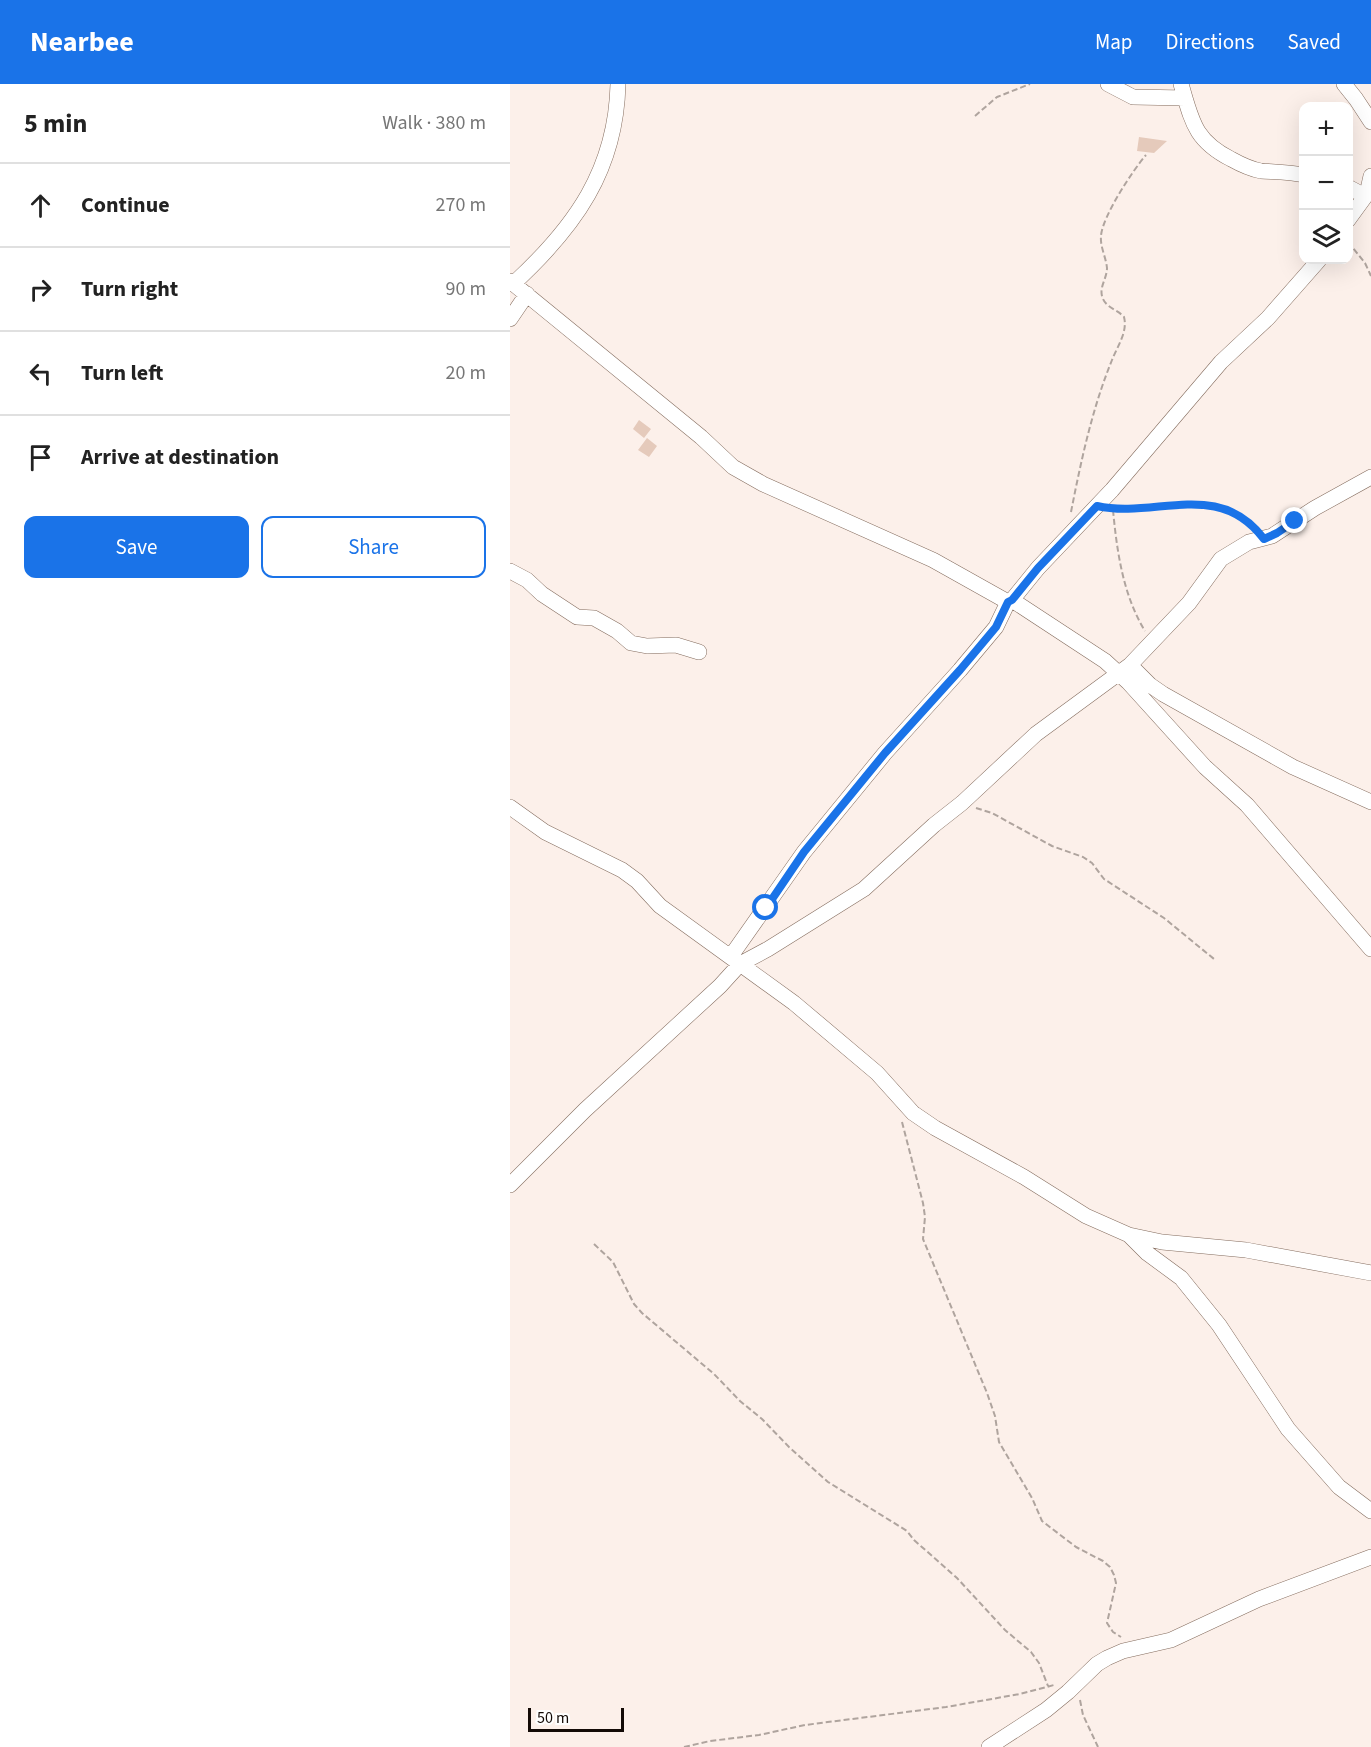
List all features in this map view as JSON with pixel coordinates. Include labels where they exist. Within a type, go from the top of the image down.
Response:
[{"type":"street","points":[[618,84],[618,112],[609,150],[589,195],[563,232],[539,260],[512,283],[701,437],[733,467],[763,484],[933,560],[1010,601],[1105,661],[1124,669],[1163,694],[1293,766],[1371,802]]},
{"type":"street","points":[[1108,84],[1132,97],[1183,91],[1200,137],[1218,152],[1246,167],[1259,171],[1299,175]]},
{"type":"street","points":[[1344,84],[1371,122]]},
{"type":"street","points":[[1353,213],[1365,196],[1371,176]]},
{"type":"street","points":[[1353,190],[1365,196]]},
{"type":"street","points":[[510,1185],[585,1110],[720,986],[804,852],[885,753],[996,627],[1010,601],[1065,538],[1097,506],[1221,362],[1268,318],[1315,264]]},
{"type":"street","points":[[510,319],[527,294]]},
{"type":"street","points":[[735,960],[768,949],[864,889],[1036,734],[1124,669],[1151,645],[1200,590],[1221,559],[1249,542],[1277,533],[1371,477]]},
{"type":"street","points":[[510,571],[527,580],[542,594],[577,617],[594,618],[631,643],[647,646],[676,645],[699,652]]},
{"type":"street","points":[[1124,669],[1205,767],[1246,805],[1371,949]]},
{"type":"street","points":[[510,807],[545,832],[622,870],[637,881],[660,906],[794,1003],[877,1073],[913,1113],[934,1128],[1024,1177],[1086,1216],[1129,1235],[1162,1242],[1246,1250],[1371,1273]]},
{"type":"street","points":[[1129,1235],[1147,1253],[1181,1278],[1219,1325],[1288,1429],[1339,1487],[1371,1511]]},
{"type":"street","points":[[989,1747],[1046,1710],[1097,1664],[1107,1658],[1123,1651],[1171,1640],[1277,1592],[1371,1557]]},
{"type":"path","points":[[975,116],[985,105],[998,97],[1030,84]]},
{"type":"path","points":[[1065,538],[1089,428],[1124,332],[1124,317],[1106,304],[1102,296],[1101,290],[1107,271],[1101,244],[1102,227],[1129,179],[1146,155]]},
{"type":"path","points":[[1353,248],[1365,263],[1371,276]]},
{"type":"path","points":[[1097,506],[1113,509],[1181,504],[1210,505],[1242,517],[1253,524],[1264,539]]},
{"type":"path","points":[[1113,509],[1115,536],[1126,591],[1131,607],[1151,645]]},
{"type":"path","points":[[962,803],[992,813],[1052,846],[1083,857],[1092,863],[1104,879],[1164,918],[1214,959]]},
{"type":"path","points":[[897,1096],[905,1138],[923,1203],[924,1239],[987,1393],[995,1416],[999,1442],[1032,1498],[1042,1521],[1076,1547],[1110,1567],[1116,1583],[1107,1619],[1108,1627],[1139,1647]]},
{"type":"path","points":[[594,1244],[613,1262],[634,1304],[642,1312],[714,1374],[828,1482],[907,1531],[914,1540],[947,1568],[1005,1630],[1031,1652],[1039,1663],[1048,1686]]},
{"type":"path","points":[[684,1747],[805,1725],[946,1707],[1020,1694],[1058,1684]]},
{"type":"path","points":[[1077,1684],[1083,1715],[1098,1747]]},
{"type":"building","points":[[1139,137],[1167,141],[1154,153],[1137,151]]},
{"type":"building","points":[[639,420],[651,429],[644,438],[633,429]]},
{"type":"building","points":[[647,438],[657,446],[649,457],[638,450]]},
{"type":"route","points":[[766,908],[804,852],[885,753],[996,627],[1008,602],[1097,506],[1113,509],[1181,504],[1210,505],[1242,517],[1253,524],[1264,539],[1295,521]]}]
